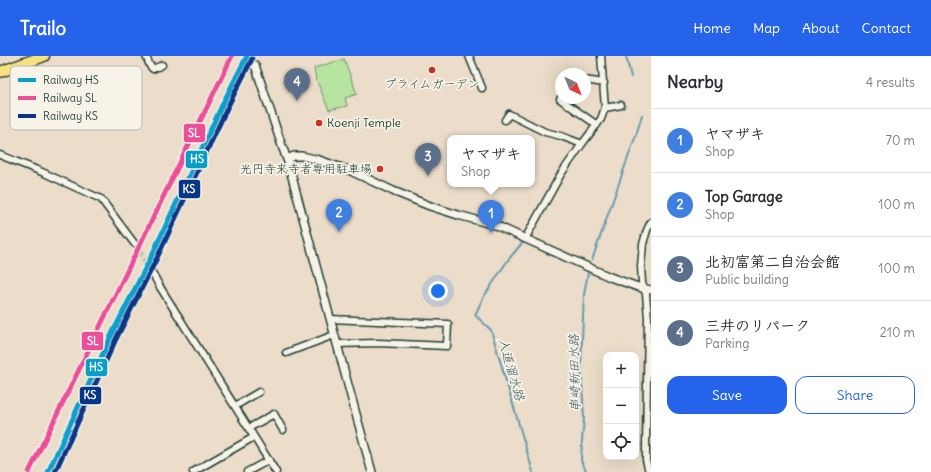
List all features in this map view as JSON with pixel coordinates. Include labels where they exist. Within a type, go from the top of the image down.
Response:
[{"type":"highway","points":[[16,66],[44,56]]},
{"type":"highway","points":[[0,72],[10,68]]},
{"type":"street","points":[[146,56],[150,66],[153,69],[162,65]]},
{"type":"street","points":[[469,56],[482,88]]},
{"type":"street","points":[[526,239],[561,174],[601,119],[605,108],[601,56]]},
{"type":"street","points":[[254,65],[287,159],[372,472]]},
{"type":"street","points":[[591,81],[604,84]]},
{"type":"street","points":[[567,104],[597,125]]},
{"type":"street","points":[[605,108],[622,105]]},
{"type":"street","points":[[505,120],[509,114],[545,132],[582,144]]},
{"type":"street","points":[[0,155],[101,199],[134,243]]},
{"type":"street","points":[[287,159],[294,156],[302,156],[351,171],[415,200],[458,215],[494,225],[604,275],[648,289]]},
{"type":"street","points":[[648,289],[642,283],[641,266],[643,244],[651,222]]},
{"type":"street","points":[[150,269],[276,472]]},
{"type":"street","points":[[648,289],[646,294],[648,318],[646,460],[649,472]]},
{"type":"street","points":[[330,318],[448,324],[447,346],[378,343],[337,344]]},
{"type":"street","points":[[286,353],[334,335]]},
{"type":"street","points":[[235,406],[259,392]]},
{"type":"street","points":[[248,428],[274,414],[283,430]]},
{"type":"street","points":[[196,471],[254,437]]},
{"type":"street","points":[[247,472],[269,460]]},
{"type":"green space","points":[[344,59],[357,94],[345,98],[347,106],[329,110],[316,79],[314,68]]},
{"type":"waterway","points":[[626,56],[631,77]]},
{"type":"waterway","name":"串崎新田水路","points":[[592,260],[642,115]]},
{"type":"waterway","name":"入道溜水路","points":[[523,242],[508,260],[483,298],[475,315],[491,330],[533,472]]},
{"type":"waterway","name":"串崎新田水路","points":[[587,472],[581,461],[584,418],[581,364],[584,294],[588,273]]},
{"type":"tunnel","points":[[251,56],[255,65]]},
{"type":"tunnel","points":[[134,243],[150,269]]},
{"type":"rail line","name":"SL","points":[[29,472],[232,56]]},
{"type":"rail line","name":"HS","points":[[48,472],[111,336],[151,257],[223,103],[247,56]]},
{"type":"rail line","name":"KS","points":[[55,472],[116,339],[156,260],[228,106],[252,59]]},
{"type":"place","name":"プライムガーデン","points":[[432,70]]},
{"type":"place","name":"三井のリパーク","points":[[297,101]]},
{"type":"place","name":"Koenji Temple","points":[[319,123]]},
{"type":"place","name":"光円寺来寺者専用駐車場","points":[[380,169]]},
{"type":"place","name":"北初富第二自治会館","points":[[428,176]]},
{"type":"place","name":"Top Garage","points":[[339,232]]},
{"type":"place","name":"ヤマザキ","points":[[491,233]]}]
